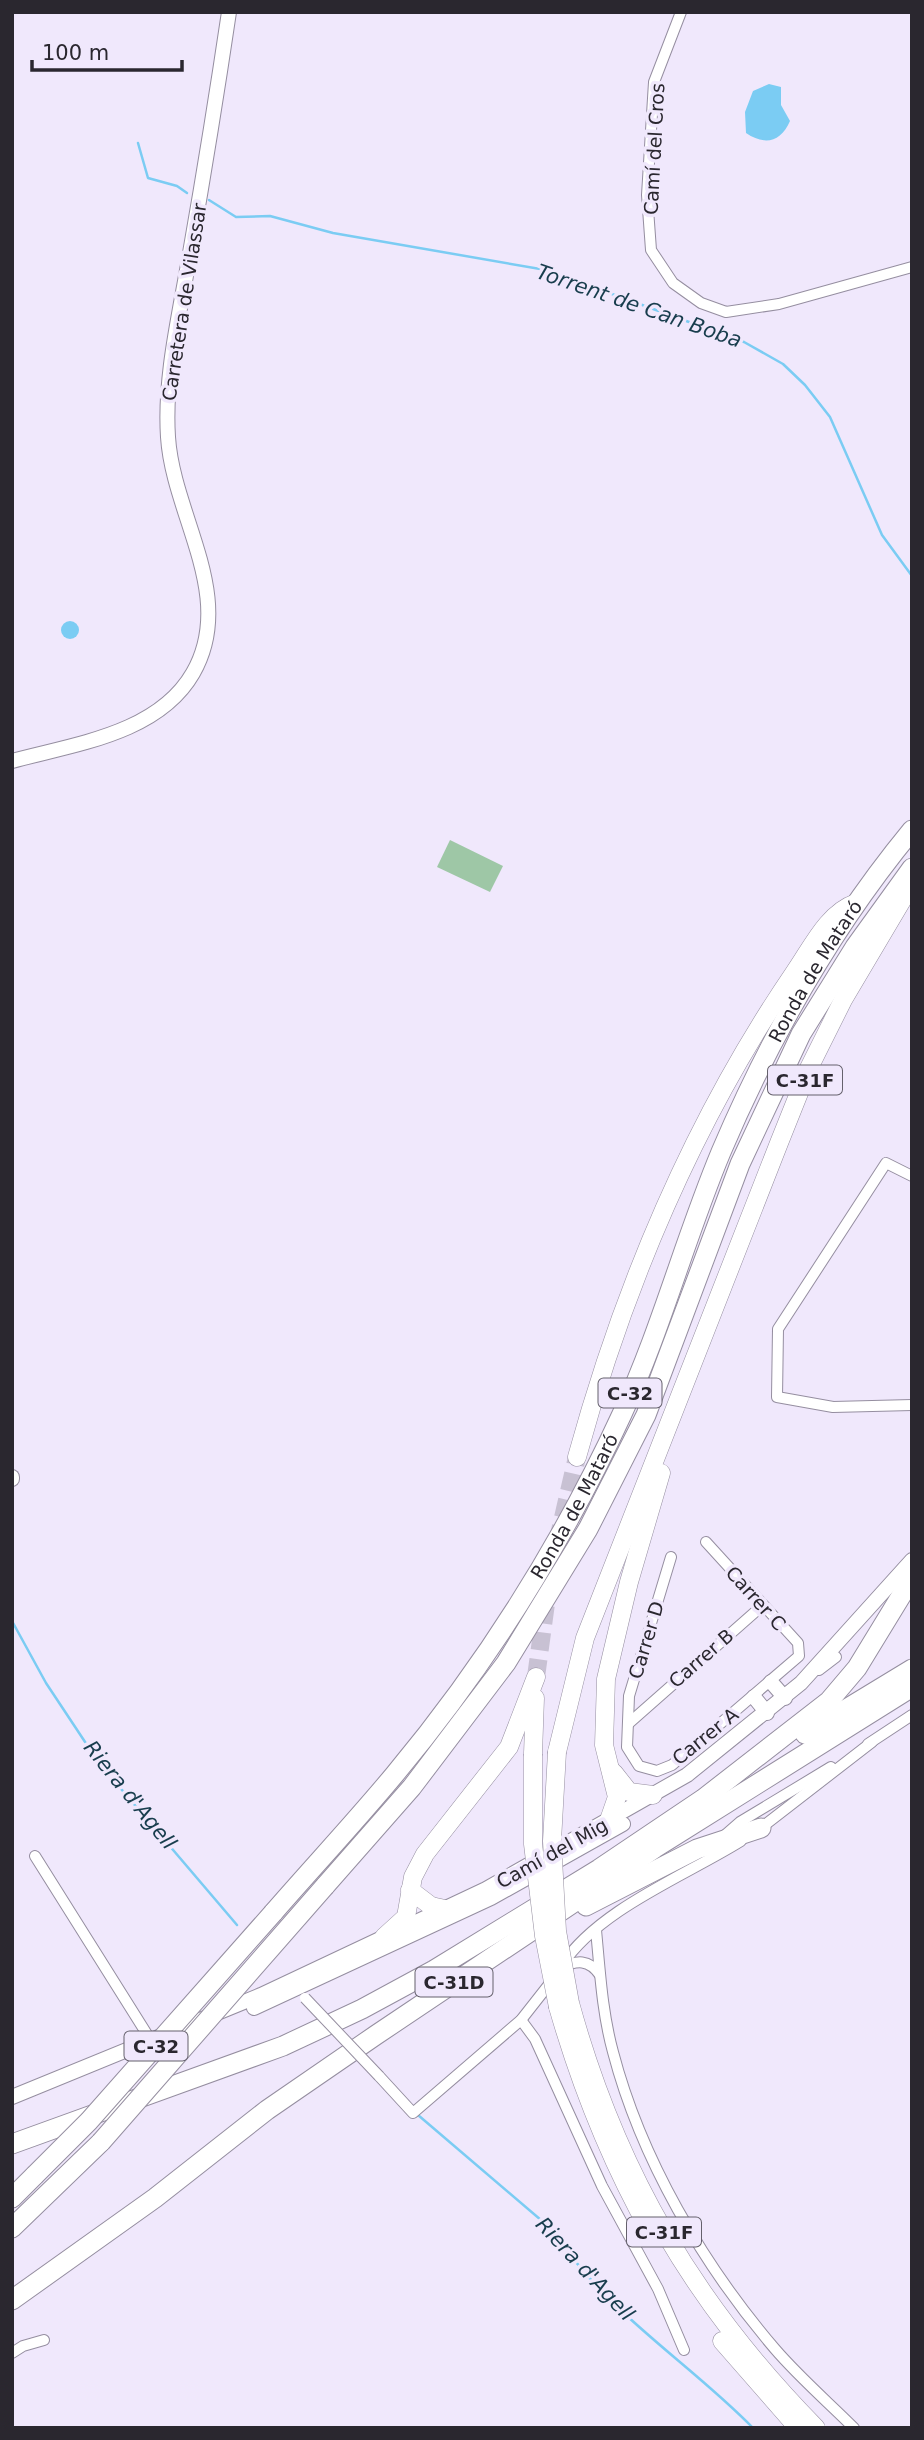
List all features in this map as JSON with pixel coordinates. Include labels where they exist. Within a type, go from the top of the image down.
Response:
[{"type":"highway","name":"Ronda de Mataró","points":[[12,2198],[89,2120],[396,1773],[492,1646],[570,1516],[623,1412],[720,1154],[751,1084],[813,970],[856,903],[912,830]]},
{"type":"highway","name":"Ronda de Mataró","points":[[12,2228],[101,2142],[326,1886],[412,1787],[506,1663],[588,1529],[646,1415],[740,1164],[801,1034],[855,947],[912,869]]},
{"type":"highway","name":"C-31F","points":[[816,2428],[730,2331],[668,2241],[605,2110],[564,2005],[552,1841],[557,1752],[585,1638],[809,1068],[842,1000],[910,887],[912,876]]},
{"type":"highway","name":"C-31F","points":[[577,1457],[617,1327],[654,1233],[709,1114],[768,1012],[824,930],[841,908],[856,903]]},
{"type":"highway","points":[[609,1820],[617,1797],[609,1766],[603,1721],[606,1679],[629,1582],[678,1413],[678,1402]]},
{"type":"highway","points":[[704,1799],[838,1692],[869,1650],[912,1578]]},
{"type":"highway","name":"C-31D","points":[[12,2144],[283,2046],[362,2009],[434,1970],[599,1869],[704,1799],[912,1669]]},
{"type":"highway","name":"C-31F","points":[[410,1890],[425,1854],[509,1748],[536,1677],[533,1844],[544,1936],[592,2115],[623,2183],[659,2247],[705,2319],[742,2366],[798,2428]]},
{"type":"highway","name":"C-31D","points":[[12,2300],[155,2198],[267,2110],[513,1942],[677,1833],[912,1687]]},
{"type":"highway","points":[[609,1766],[629,1791],[653,1795]]},
{"type":"highway","points":[[513,1942],[684,1855],[761,1828]]},
{"type":"highway","points":[[384,1937],[406,1917],[410,1890],[431,1906],[445,1909]]},
{"type":"street","name":"Carretera de Vilassar","points":[[12,761],[137,724],[177,695],[202,655],[208,632],[207,586],[174,477],[167,404],[229,12]]},
{"type":"street","name":"Camí del Cros","points":[[681,12],[654,82],[647,195],[651,250],[673,283],[701,303],[726,312],[779,304],[912,267]]},
{"type":"street","points":[[912,1176],[886,1163],[778,1329],[777,1397],[833,1407],[912,1405]]},
{"type":"street","name":"Carrer C","points":[[706,1542],[798,1643],[799,1656]]},
{"type":"street","name":"Carrer D","points":[[628,1724],[629,1704],[671,1557]]},
{"type":"street","name":"Camí del Mig","points":[[12,2097],[261,1994],[445,1909],[542,1859],[687,1775],[785,1698],[821,1662],[912,1560]]},
{"type":"street","name":"Camí del Mig","points":[[12,2105],[137,2051],[301,1994],[491,1898],[635,1817],[703,1773],[772,1721],[836,1657],[912,1571]]},
{"type":"street","name":"Carrer B","points":[[628,1724],[763,1605]]},
{"type":"street","name":"Carrer A","points":[[628,1724],[627,1747],[639,1766],[657,1771],[672,1765],[799,1656]]},
{"type":"street","name":"Camí del Mig","points":[[785,1698],[792,1696],[836,1657]]},
{"type":"street","points":[[771,1682],[785,1698]]},
{"type":"street","points":[[754,1697],[767,1713]]},
{"type":"street","points":[[629,1704],[640,1711]]},
{"type":"street","name":"Camí del Mig","points":[[703,1773],[768,1718],[767,1713]]},
{"type":"street","points":[[694,1869],[740,1822],[912,1715]]},
{"type":"street","points":[[301,1994],[413,2113],[521,2020],[570,1953],[596,1930],[642,1899],[761,1828],[872,1742]]},
{"type":"street","points":[[35,1856],[150,2039]]},
{"type":"street","points":[[596,1930],[600,1976],[613,2052],[633,2112],[696,2237],[729,2291],[774,2348],[853,2428]]},
{"type":"street","points":[[561,1968],[583,1962],[593,1966],[600,1976]]},
{"type":"street","name":"Camí del Mig","points":[[301,1994],[302,1982],[322,1967]]},
{"type":"street","name":"Camí del Mig","points":[[261,1994],[290,1987],[301,1994]]},
{"type":"street","points":[[521,2020],[535,2039],[607,2196],[658,2289],[684,2350]]},
{"type":"street","points":[[12,2353],[23,2346],[44,2340]]},
{"type":"green space","points":[[450,840],[503,866],[490,892],[437,867]]},
{"type":"water","points":[[769,84],[781,87],[781,105],[790,121],[782,134],[772,140],[760,140],[746,133],[745,112],[753,91]]},
{"type":"water","points":[[70,621],[76,624],[79,630],[76,636],[70,639],[64,636],[61,630],[64,624]]},
{"type":"waterway","points":[[138,143],[148,178],[177,186],[187,193]]},
{"type":"waterway","name":"Torrent de Can Boba","points":[[209,200],[236,217],[270,216],[333,233],[546,270],[744,342],[783,364],[805,385],[830,417],[882,535],[912,576]]},
{"type":"waterway","name":"Riera d'Agell","points":[[12,1621],[46,1683],[99,1763],[237,1925]]},
{"type":"waterway","name":"Riera d'Agell","points":[[418,2115],[555,2232],[574,2260],[621,2311],[753,2428]]},
{"type":"tunnel","points":[[536,1677],[550,1574],[577,1457]]}]
